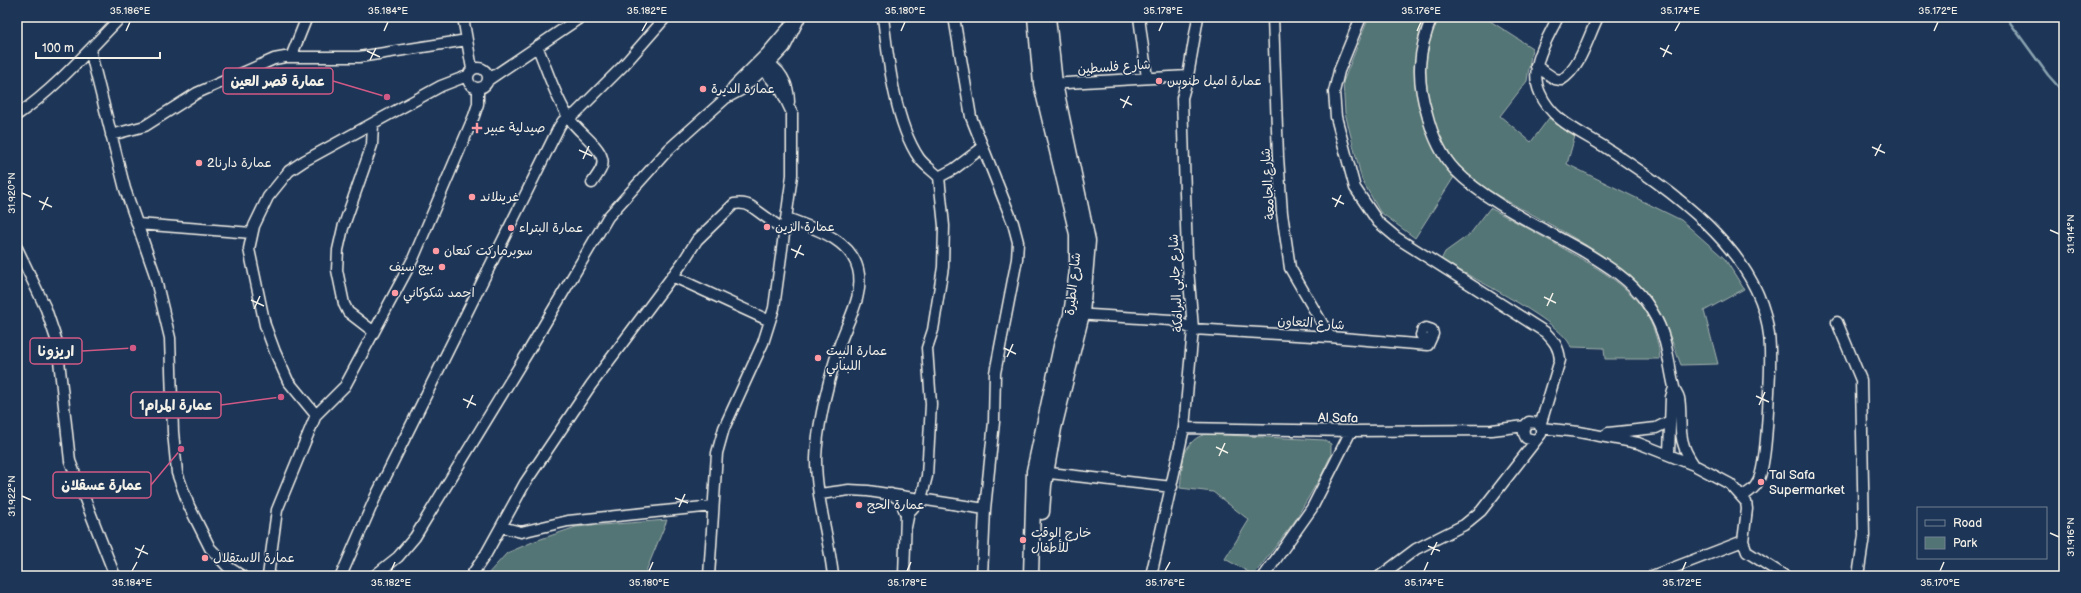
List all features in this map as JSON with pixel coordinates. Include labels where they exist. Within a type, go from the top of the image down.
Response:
[{"type":"main road","name":"شارع الطيرة","points":[[1035,17],[1041,84],[1076,234],[1077,314]]},
{"type":"main road","name":"شارع الطيرة","points":[[1031,576],[1040,472],[1061,346],[1077,314],[1088,240],[1055,84],[1048,17]]},
{"type":"main road","name":"شارع الطيرة","points":[[1039,576],[1044,485],[1040,472]]},
{"type":"street","points":[[17,115],[31,105],[90,50],[121,17]]},
{"type":"street","points":[[291,57],[307,17]]},
{"type":"street","points":[[463,17],[467,40],[469,83],[478,88],[484,86],[488,80],[581,17]]},
{"type":"street","points":[[341,576],[375,498],[559,127],[568,117],[576,113],[623,66],[666,17]]},
{"type":"street","points":[[709,576],[718,453],[724,428],[763,343],[770,321],[779,277],[792,175],[792,113],[782,66],[785,46],[798,17]]},
{"type":"street","points":[[374,576],[398,557],[415,537],[531,347],[608,216],[669,149],[726,98],[741,90],[749,83],[798,17]]},
{"type":"street","points":[[883,17],[888,58],[905,132],[920,159],[939,177],[944,226],[943,266],[933,330],[927,348],[931,404],[927,476],[921,499],[909,512],[906,527]]},
{"type":"street","points":[[954,17],[971,117],[1013,223],[1018,242],[1017,260],[995,373],[994,422],[985,509],[982,576]]},
{"type":"street","points":[[1139,17],[1147,78]]},
{"type":"street","name":"شارع جابي البرامكة","points":[[1151,576],[1184,428],[1193,329],[1187,256],[1182,98],[1188,76],[1198,17]]},
{"type":"street","name":"شارع الجامعة","points":[[1273,17],[1278,156],[1282,213],[1290,268],[1330,337]]},
{"type":"street","points":[[1361,17],[1339,72],[1334,92],[1336,117],[1355,188],[1378,222],[1398,238],[1545,332],[1559,349],[1560,360],[1548,397],[1515,467],[1481,511],[1464,525],[1416,549],[1380,576]]},
{"type":"street","points":[[1432,17],[1420,53],[1420,84],[1430,127],[1447,160],[1455,170],[1471,184],[1612,268],[1630,283],[1646,301],[1663,333],[1674,388],[1679,398],[1683,445],[1694,464]]},
{"type":"street","points":[[1558,17],[1536,66],[1535,76],[1539,92],[1545,104],[1556,117],[1652,178],[1679,200],[1719,237],[1738,258],[1762,307],[1770,335],[1767,432],[1760,477],[1757,484],[1743,496],[1747,509],[1743,541],[1747,552],[1785,576]]},
{"type":"street","points":[[1536,66],[1556,79],[1561,80],[1568,76],[1574,68],[1598,17]]},
{"type":"street","points":[[112,135],[145,126],[197,93],[261,63],[274,59],[291,57],[359,57],[467,40]]},
{"type":"street","points":[[537,46],[568,117],[599,152],[602,158],[601,169],[592,183]]},
{"type":"street","points":[[726,98],[734,86],[764,64],[785,46]]},
{"type":"street","points":[[90,50],[125,189],[154,272],[170,338],[173,432],[177,473],[189,506],[210,548],[228,567],[242,576]]},
{"type":"street","points":[[764,64],[789,104]]},
{"type":"street","points":[[764,64],[787,85]]},
{"type":"street","points":[[316,415],[288,381],[265,325],[249,249],[252,233],[268,197],[289,171],[304,161],[441,86],[469,73],[477,67],[483,69],[487,74],[488,80]]},
{"type":"street","name":"شارع فلسطين","points":[[1041,84],[1188,76]]},
{"type":"street","points":[[749,83],[760,79],[776,85]]},
{"type":"street","points":[[268,576],[277,510],[316,415],[345,386],[414,259],[474,116],[478,104],[478,88]]},
{"type":"street","points":[[373,124],[372,144],[343,228],[338,250],[338,270],[342,296],[348,312],[374,332]]},
{"type":"street","points":[[939,177],[954,169],[982,148]]},
{"type":"street","points":[[472,576],[501,528],[525,483],[591,385],[697,240],[734,204],[746,203],[785,231]]},
{"type":"street","points":[[787,218],[835,240],[847,249],[858,270],[856,302],[838,348],[818,434],[816,459],[820,494],[831,552],[833,576]]},
{"type":"street","points":[[138,224],[252,233]]},
{"type":"street","points":[[17,248],[46,309],[57,342],[70,461],[115,576]]},
{"type":"street","points":[[672,276],[770,321]]},
{"type":"street","name":"شارع التعاون","points":[[1077,314],[1171,320],[1193,329],[1330,337],[1428,345]]},
{"type":"street","points":[[1837,322],[1861,380],[1864,536],[1858,576]]},
{"type":"street","points":[[1669,454],[1671,397],[1674,388]]},
{"type":"street","points":[[1594,435],[1656,428],[1670,421]]},
{"type":"street","name":"Al Safa","points":[[1184,428],[1351,431],[1492,430],[1579,432],[1638,443],[1669,454],[1694,464],[1730,484],[1743,496]]},
{"type":"street","points":[[1264,576],[1312,508],[1351,431]]},
{"type":"street","points":[[1040,472],[1172,487]]},
{"type":"street","points":[[820,494],[849,490],[890,493],[985,509]]},
{"type":"street","points":[[890,493],[901,501],[905,508],[906,527],[904,576]]},
{"type":"street","points":[[501,528],[521,532],[568,521],[713,506]]},
{"type":"street","points":[[1652,576],[1743,541]]},
{"type":"green space","points":[[1369,17],[1424,17],[1418,38],[1415,59],[1415,80],[1418,101],[1423,121],[1431,140],[1441,159],[1454,177],[1415,238],[1380,212],[1362,180],[1345,113],[1343,82]]},
{"type":"green space","points":[[1440,17],[1484,17],[1532,48],[1527,81],[1500,116],[1531,142],[1549,118],[1575,136],[1567,164],[1681,220],[1725,259],[1744,289],[1704,311],[1718,364],[1681,365],[1668,331],[1657,309],[1644,290],[1635,281],[1610,261],[1556,227],[1488,189],[1473,179],[1459,166],[1446,148],[1441,138],[1430,106],[1426,85],[1426,55],[1431,37]]},
{"type":"green space","points":[[1490,208],[1542,236],[1605,273],[1632,295],[1651,322],[1657,339],[1660,359],[1605,359],[1604,348],[1571,347],[1564,336],[1533,312],[1441,260],[1445,252],[1470,234]]},
{"type":"green space","points":[[1205,434],[1324,440],[1331,444],[1331,455],[1321,476],[1294,522],[1254,575],[1225,559],[1249,520],[1213,492],[1180,488],[1184,456],[1187,449],[1197,438]]},
{"type":"green space","points":[[667,520],[644,576],[486,576],[507,553],[535,541],[576,527]]},
{"type":"waterway","points":[[2006,17],[2048,75],[2064,93]]},
{"type":"place","name":"عمارة اميل طنوس","points":[[1159,81]]},
{"type":"place","name":"عمارة الديرة","points":[[703,89]]},
{"type":"place","name":"عمارة قصر العين","points":[[387,97]]},
{"type":"place","name":"صيدلية عبير","points":[[477,128]]},
{"type":"place","name":"عمارة دارنا2","points":[[199,163]]},
{"type":"place","name":"غرينلاند","points":[[472,197]]},
{"type":"place","name":"عمارة الزين","points":[[767,227]]},
{"type":"place","name":"عمارة البتراء","points":[[511,228]]},
{"type":"place","name":"سوبرماركت كنعان","points":[[436,251]]},
{"type":"place","name":"بيج سيف","points":[[442,267]]},
{"type":"place","name":"احمد شكوكاني","points":[[395,293]]},
{"type":"place","name":"اريزونا","points":[[133,348]]},
{"type":"place","name":"عمارة البيت اللبناني","points":[[818,358]]},
{"type":"place","name":"عمارة المرام1","points":[[281,397]]},
{"type":"place","name":"عمارة عسقلان","points":[[181,449]]},
{"type":"place","name":"Tal Safa Supermarket","points":[[1761,482]]},
{"type":"place","name":"عمارة الحج","points":[[859,505]]},
{"type":"place","name":"خارج الوقت للأطفال","points":[[1023,540]]},
{"type":"place","name":"عمارة الاستقلال","points":[[205,558]]}]
